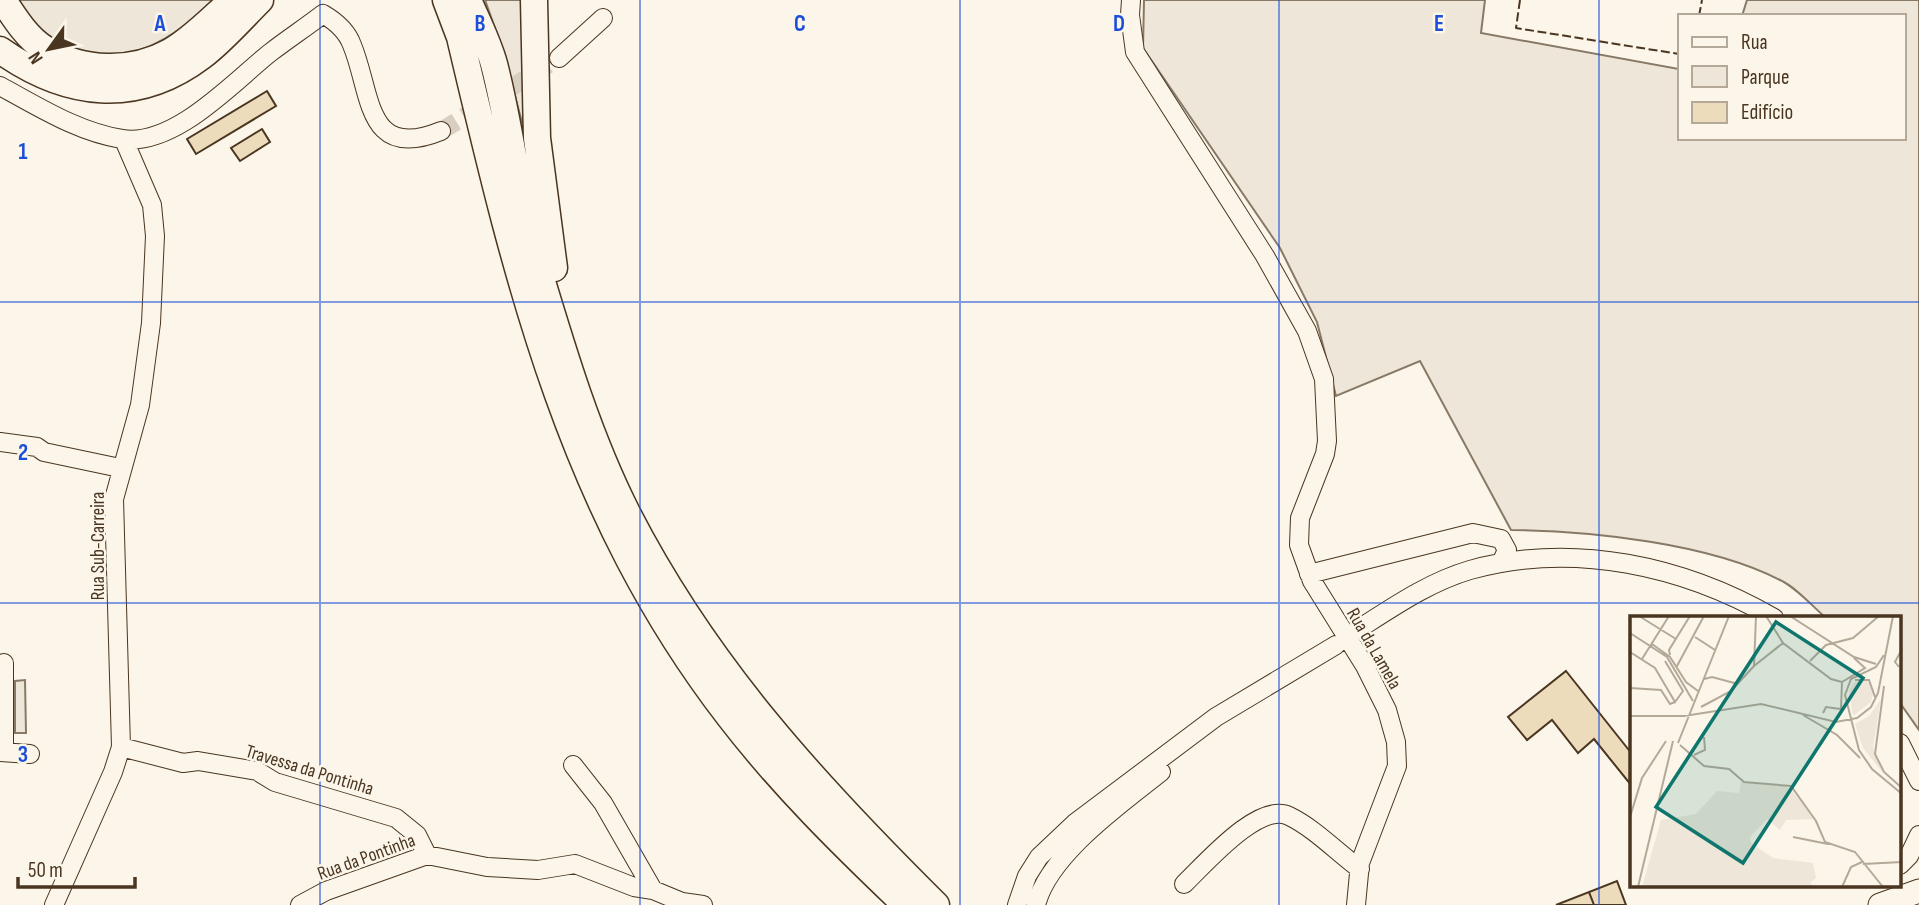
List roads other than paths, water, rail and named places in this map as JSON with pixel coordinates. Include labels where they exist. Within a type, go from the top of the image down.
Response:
[{"type":"highway","points":[[3,0],[20,26],[44,49],[76,63],[110,68],[139,64],[171,52],[233,0]]},
{"type":"highway","points":[[0,50],[65,84],[111,92],[146,87],[180,71],[204,54],[260,0]]},
{"type":"highway","points":[[446,0],[460,37],[521,284],[545,362],[566,423],[632,565],[664,622],[729,716],[822,825],[906,905]]},
{"type":"highway","points":[[468,0],[493,61],[535,261],[597,446],[626,511],[684,612],[757,712],[839,809],[936,905]]},
{"type":"highway","points":[[534,0],[537,138],[551,253],[596,410],[597,446]]},
{"type":"main road","points":[[1880,905],[1919,891]]},
{"type":"street","name":"Rua da Lamela","points":[[1131,0],[1130,15],[1135,52],[1265,256],[1301,321],[1324,379],[1327,415],[1325,454],[1300,518],[1299,545],[1308,575],[1365,666],[1387,710],[1396,742],[1397,766],[1391,789],[1360,869],[1356,905]]},
{"type":"street","points":[[0,86],[73,125],[124,140],[153,135],[183,122],[229,90],[270,53],[323,14],[336,22],[352,43],[373,117],[384,131],[398,139],[422,139],[441,131]]},
{"type":"street","points":[[559,58],[603,18]]},
{"type":"street","name":"Rua Sub-Carreira","points":[[54,905],[113,772],[121,747],[114,499],[120,468],[140,405],[151,323],[155,236],[152,205],[124,140]]},
{"type":"street","points":[[0,442],[37,447],[44,452],[120,468]]},
{"type":"street","points":[[1308,575],[1473,534],[1501,539],[1507,550],[1501,563]]},
{"type":"street","points":[[1357,630],[1407,597],[1468,571],[1501,563],[1587,559],[1642,565],[1695,579],[1770,616]]},
{"type":"street","points":[[1017,905],[1027,876],[1039,858],[1075,823],[1216,717],[1336,645],[1216,728],[1139,790],[1064,856],[1049,876],[1035,905]]},
{"type":"street","points":[[4,663],[2,752],[30,754]]},
{"type":"street","points":[[1902,743],[1919,760]]},
{"type":"street","points":[[1902,745],[1919,781]]},
{"type":"street","name":"Travessa da Pontinha","points":[[121,747],[183,763],[198,761],[257,771],[275,782],[396,818],[417,835],[427,855]]},
{"type":"street","points":[[573,765],[603,803],[653,890]]},
{"type":"street","points":[[1184,884],[1252,822],[1271,814],[1287,815],[1360,869]]},
{"type":"street","points":[[1902,862],[1909,856],[1919,835]]},
{"type":"street","name":"Rua da Pontinha","points":[[300,905],[326,891],[427,855],[488,867],[538,870],[575,864],[635,896],[653,890],[682,902],[703,905]]},
{"type":"tunnel","points":[[441,131],[559,58]]}]
